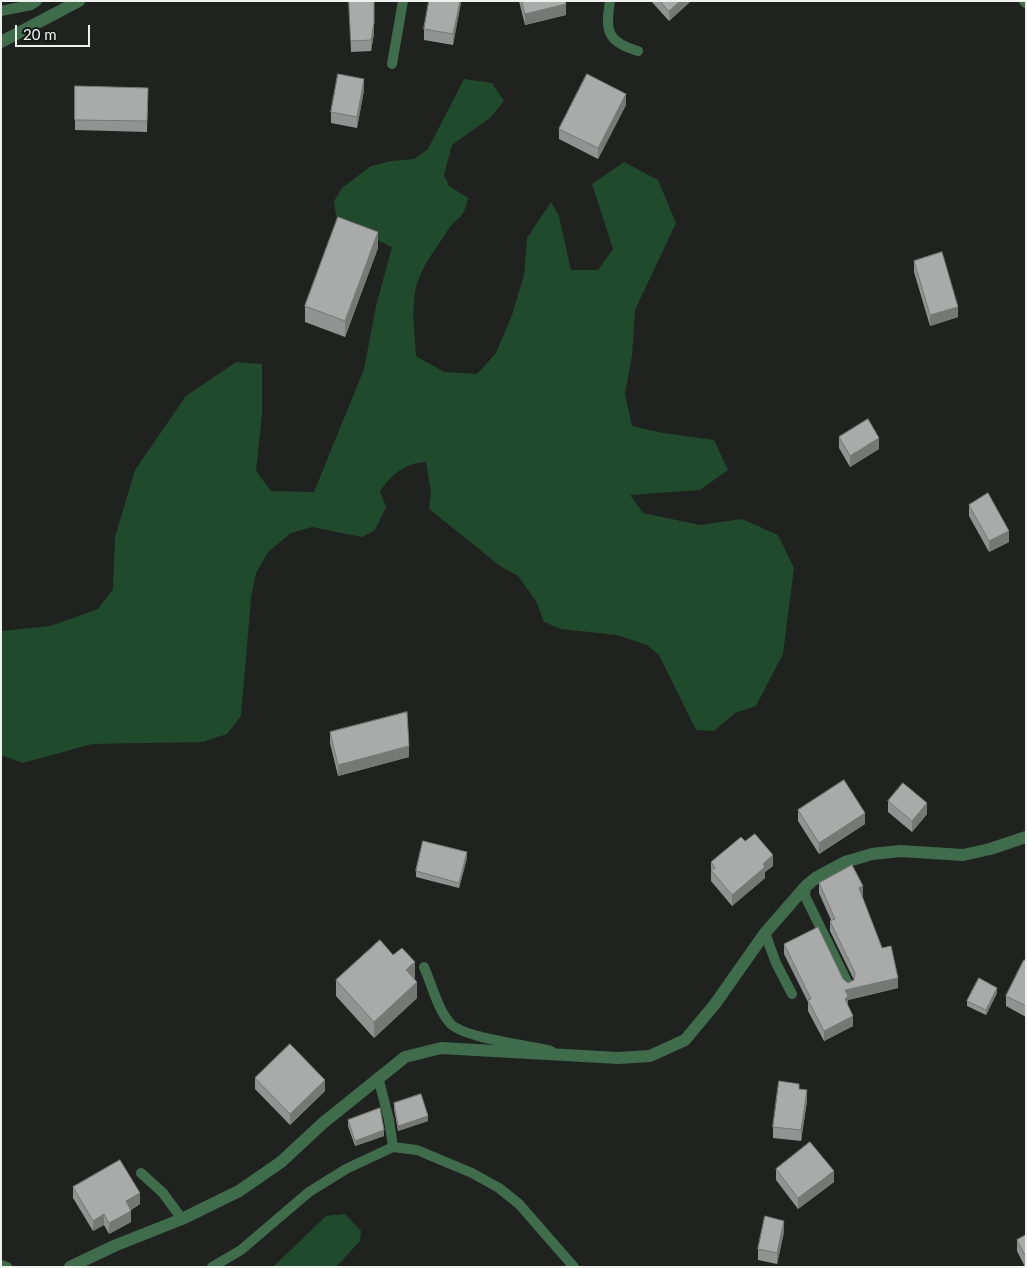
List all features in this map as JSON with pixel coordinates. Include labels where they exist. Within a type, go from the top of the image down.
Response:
[{"type":"street","points":[[1,42],[79,1]]},
{"type":"street","points":[[70,1267],[114,1246],[182,1220],[239,1191],[281,1162],[378,1077],[405,1056],[441,1048],[618,1058],[650,1056],[685,1040],[715,1004],[765,933],[806,886],[845,862],[872,854],[900,851],[963,855],[990,849],[1026,837]]},
{"type":"lane","points":[[1,11],[31,6],[37,1]]},
{"type":"lane","points":[[392,64],[403,1]]},
{"type":"lane","points":[[610,1],[607,21],[609,34],[623,47],[638,51]]},
{"type":"lane","points":[[806,886],[805,896],[849,986]]},
{"type":"lane","points":[[765,933],[776,963],[792,994]]},
{"type":"lane","points":[[424,967],[440,1007],[451,1025],[465,1034],[530,1045],[574,1056]]},
{"type":"lane","points":[[378,1077],[389,1120],[393,1147]]},
{"type":"lane","points":[[212,1267],[240,1250],[309,1192],[346,1169],[393,1147],[417,1150],[472,1173],[499,1188],[519,1204],[574,1267]]},
{"type":"lane","points":[[141,1173],[163,1193],[182,1220]]},
{"type":"lane","points":[[1,1265],[7,1267]]},
{"type":"green space","points":[[464,79],[492,83],[504,101],[490,118],[452,145],[444,175],[449,186],[468,198],[462,215],[450,227],[425,265],[418,280],[414,304],[416,356],[444,372],[477,374],[496,353],[512,315],[524,275],[527,238],[551,202],[559,216],[571,270],[598,270],[613,249],[592,184],[624,162],[658,180],[676,223],[635,310],[632,356],[625,394],[632,426],[663,433],[714,440],[728,470],[700,490],[630,495],[643,513],[700,525],[742,519],[778,535],[794,568],[783,654],[756,706],[735,713],[714,731],[696,730],[659,655],[647,645],[617,635],[561,629],[544,622],[536,601],[518,576],[500,566],[429,509],[431,492],[426,462],[400,470],[380,491],[386,507],[375,530],[362,537],[312,527],[291,533],[268,552],[256,573],[251,598],[241,716],[227,734],[203,742],[92,744],[23,763],[1,755],[1,631],[50,626],[98,609],[113,589],[115,537],[135,470],[186,396],[236,362],[262,364],[262,415],[256,471],[271,491],[314,492],[364,369],[376,306],[392,247],[346,225],[336,216],[334,201],[342,188],[371,166],[391,161],[414,159],[428,149]]},
{"type":"green space","points":[[345,1214],[361,1231],[360,1241],[336,1267],[273,1267],[326,1216]]},
{"type":"building","points":[[349,1],[374,1],[374,23],[371,40],[351,41]]},
{"type":"building","points":[[429,1],[460,1],[453,34],[424,29]]},
{"type":"building","points":[[522,1],[565,1],[566,4],[525,14]]},
{"type":"building","points":[[660,1],[680,1],[669,11]]},
{"type":"building","points":[[338,74],[364,79],[357,117],[331,112]]},
{"type":"building","points":[[587,74],[626,94],[598,148],[559,129]]},
{"type":"building","points":[[75,86],[148,88],[147,121],[75,120]]},
{"type":"building","points":[[338,217],[378,232],[345,321],[305,306]]},
{"type":"building","points":[[942,252],[958,307],[930,315],[914,261]]},
{"type":"building","points":[[868,419],[879,438],[850,456],[839,437]]},
{"type":"building","points":[[988,493],[1009,531],[989,541],[969,505]]},
{"type":"building","points":[[407,712],[409,746],[338,765],[330,732]]},
{"type":"building","points":[[844,780],[865,813],[819,843],[798,810]]},
{"type":"building","points":[[903,783],[927,803],[912,821],[888,801]]},
{"type":"building","points":[[755,834],[773,855],[763,864],[765,867],[732,895],[711,870],[715,868],[711,862],[741,837],[745,841]]},
{"type":"building","points":[[423,841],[467,852],[459,883],[416,871]]},
{"type":"building","points":[[852,865],[863,886],[859,888],[882,948],[891,946],[898,978],[845,990],[848,996],[845,999],[853,1016],[824,1031],[808,1000],[811,999],[784,944],[818,927],[843,979],[848,983],[854,980],[855,973],[830,921],[835,919],[819,883]]},
{"type":"building","points":[[380,940],[393,955],[402,948],[415,962],[406,970],[417,982],[374,1022],[336,980]]},
{"type":"building","points":[[1024,960],[1026,961],[1026,1006],[1006,996]]},
{"type":"building","points":[[979,978],[997,988],[986,1010],[967,1001]]},
{"type":"building","points":[[290,1044],[325,1080],[290,1114],[255,1078]]},
{"type":"building","points":[[779,1081],[799,1084],[799,1089],[807,1090],[801,1130],[773,1127]]},
{"type":"building","points":[[421,1094],[428,1116],[398,1126],[394,1103]]},
{"type":"building","points":[[380,1108],[384,1130],[355,1141],[348,1120]]},
{"type":"building","points":[[810,1142],[834,1171],[798,1198],[776,1169]]},
{"type":"building","points":[[120,1160],[140,1193],[126,1201],[131,1211],[109,1223],[104,1214],[93,1221],[73,1187]]},
{"type":"building","points":[[765,1216],[784,1221],[777,1253],[758,1249]]},
{"type":"building","points":[[1026,1235],[1026,1257],[1017,1240]]}]
